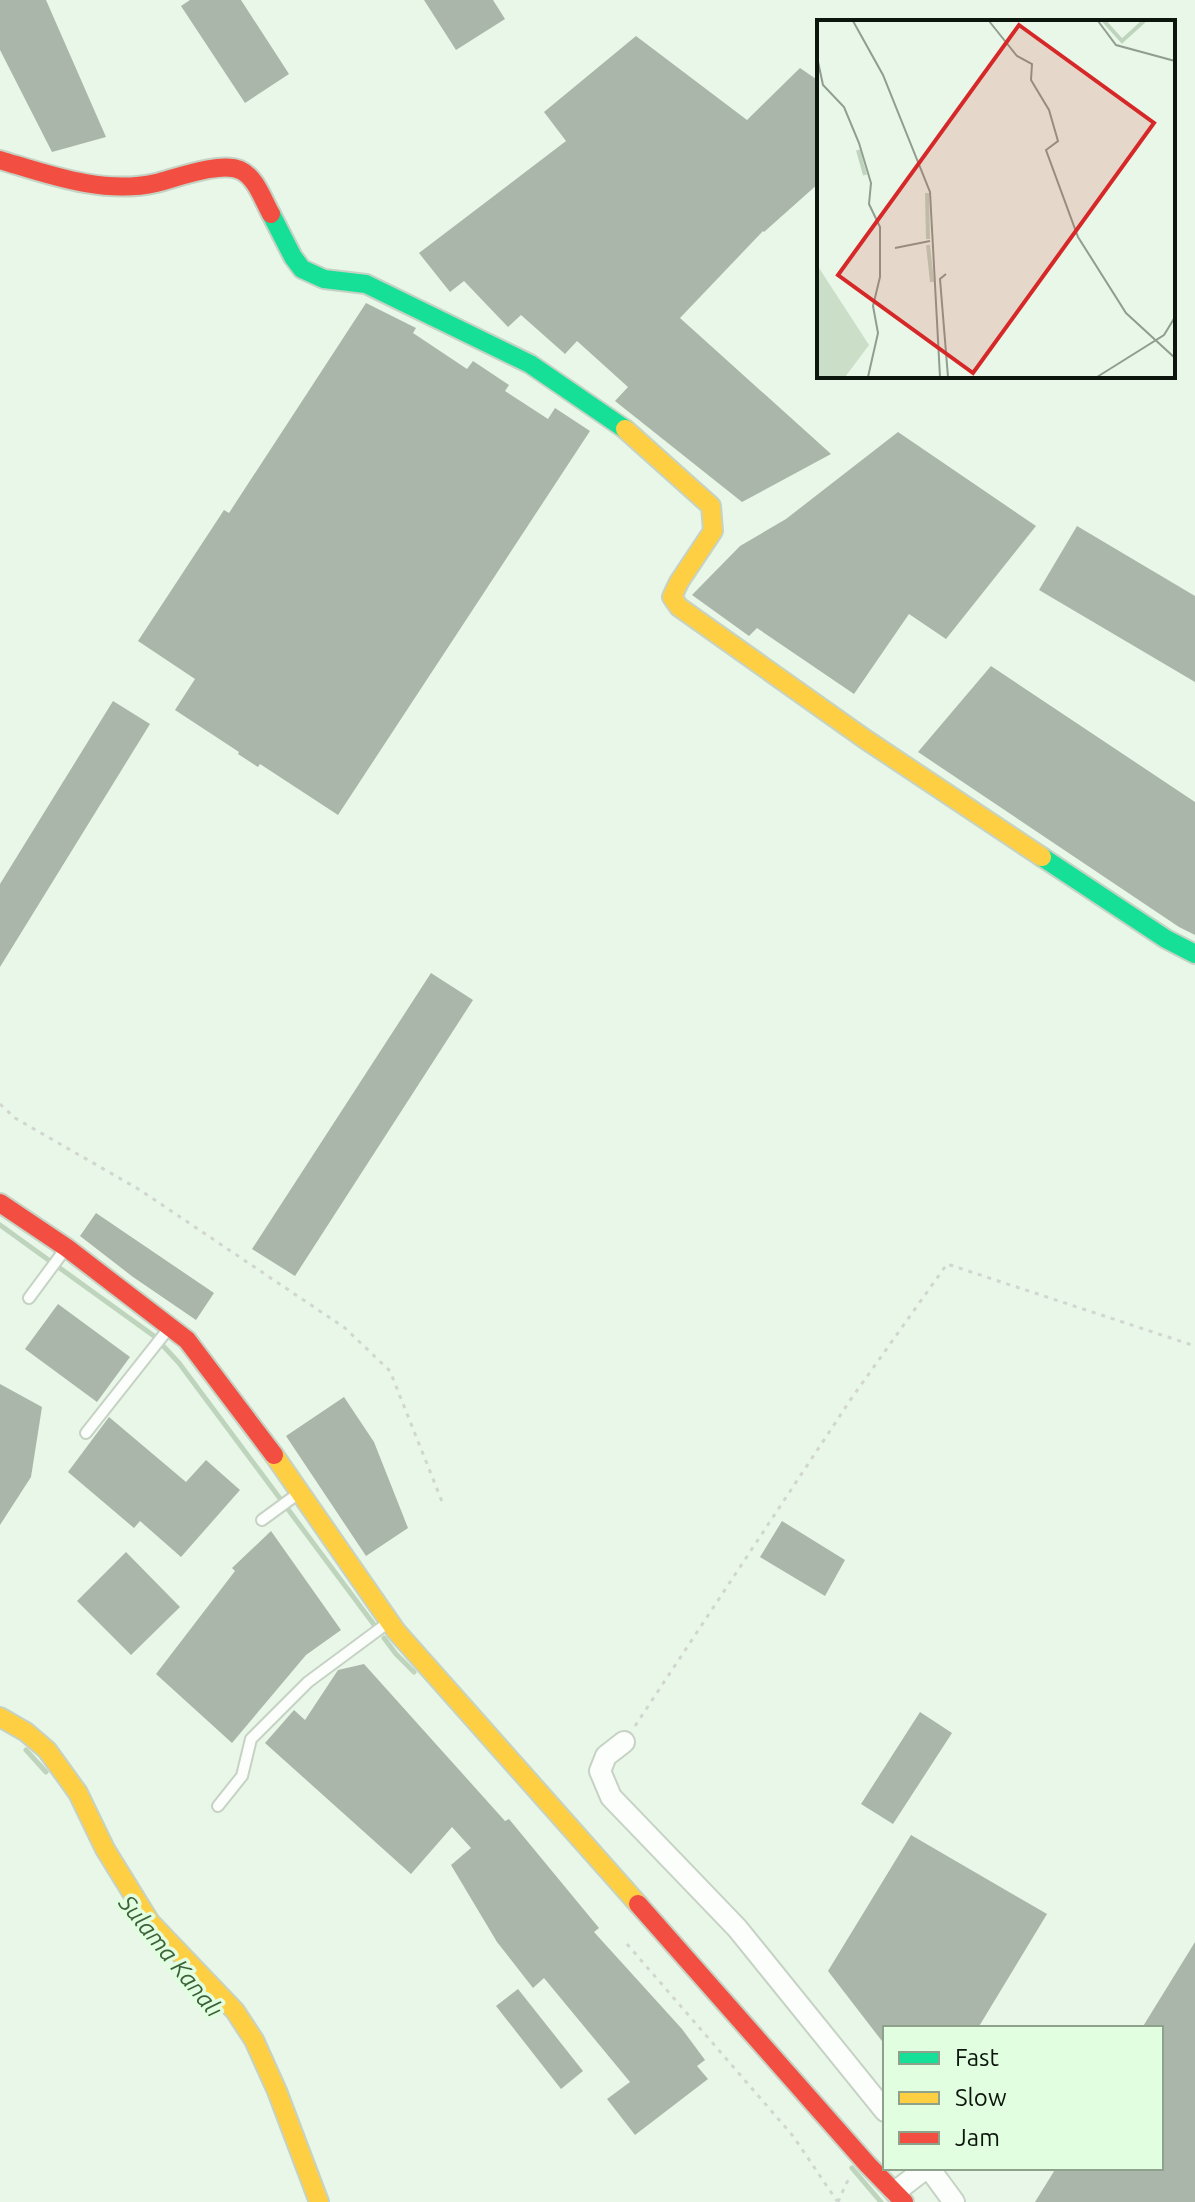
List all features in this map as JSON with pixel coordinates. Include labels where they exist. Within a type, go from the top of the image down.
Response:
[{"type":"street","points":[[0,160],[60,178],[116,188],[152,184],[212,168],[239,169],[253,181],[302,269],[324,279],[366,284],[530,364],[633,435],[711,506],[713,531],[672,597],[679,607],[865,739],[1166,939],[1195,954]]},
{"type":"street","points":[[0,1203],[166,1331],[187,1340],[268,1447],[295,1495],[387,1624],[868,2165],[899,2197],[926,2170]]},
{"type":"street","points":[[0,1717],[26,1732],[47,1750],[78,1793],[105,1849],[150,1922],[235,2011],[254,2040],[271,2078],[319,2202]]},
{"type":"street","points":[[624,1742],[606,1756],[600,1771],[611,1797],[737,1928],[883,2109]]},
{"type":"street","points":[[930,2170],[954,2202]]},
{"type":"lane","points":[[29,1298],[63,1253]]},
{"type":"lane","points":[[86,1433],[166,1331]]},
{"type":"lane","points":[[262,1520],[295,1495]]},
{"type":"lane","points":[[218,1806],[242,1776],[251,1739],[308,1682],[387,1624]]},
{"type":"path","points":[[0,1104],[15,1118],[140,1190],[345,1328],[390,1371],[443,1504]]},
{"type":"path","points":[[624,1742],[851,1399],[947,1264],[1195,1346]]},
{"type":"path","points":[[627,1944],[793,2136],[838,2202]]},
{"type":"path","points":[[838,2202],[847,2182]]},
{"type":"building","points":[[0,0],[46,0],[106,137],[52,152],[0,50]]},
{"type":"building","points":[[190,0],[241,0],[289,74],[245,103],[181,6]]},
{"type":"building","points":[[424,0],[493,0],[505,19],[456,50]]},
{"type":"building","points":[[636,36],[747,120],[800,68],[817,80],[817,185],[763,231],[680,318],[831,454],[742,502],[615,401],[628,387],[577,341],[565,354],[521,315],[508,327],[464,281],[450,292],[419,253],[566,141],[544,112]]},
{"type":"building","points":[[366,303],[416,328],[413,333],[467,369],[473,361],[509,385],[505,391],[548,419],[555,408],[590,431],[338,815],[260,764],[258,767],[175,710],[195,679],[138,641],[224,510],[229,513]]},
{"type":"building","points":[[898,432],[1036,526],[946,639],[909,614],[854,694],[757,628],[749,636],[692,595],[740,546],[786,519]]},
{"type":"building","points":[[1077,526],[1195,596],[1195,682],[1039,590]]},
{"type":"building","points":[[991,666],[1195,802],[1195,935],[918,752]]},
{"type":"building","points":[[113,701],[150,724],[0,967],[0,884]]},
{"type":"building","points":[[431,973],[473,1000],[295,1276],[252,1249]]},
{"type":"building","points":[[96,1213],[214,1293],[196,1320],[80,1236]]},
{"type":"building","points":[[58,1304],[130,1357],[97,1402],[25,1349]]},
{"type":"building","points":[[0,1384],[42,1407],[31,1477],[0,1525]]},
{"type":"building","points":[[344,1397],[374,1442],[408,1528],[366,1556],[286,1436]]},
{"type":"building","points":[[109,1417],[186,1482],[206,1460],[240,1490],[181,1557],[140,1521],[134,1528],[68,1472]]},
{"type":"building","points":[[782,1521],[845,1560],[825,1596],[760,1557]]},
{"type":"building","points":[[271,1531],[341,1630],[306,1655],[232,1743],[156,1674],[235,1571],[232,1568]]},
{"type":"building","points":[[126,1552],[180,1607],[131,1655],[77,1601]]},
{"type":"building","points":[[364,1664],[505,1821],[509,1819],[599,1928],[594,1932],[682,2029],[705,2060],[697,2066],[708,2079],[635,2135],[607,2099],[630,2082],[544,1978],[533,1988],[497,1942],[451,1865],[471,1848],[452,1827],[411,1874],[265,1743],[294,1710],[305,1720],[338,1670]]},
{"type":"building","points":[[920,1712],[952,1733],[893,1824],[861,1804]]},
{"type":"building","points":[[911,1835],[1047,1914],[979,2026],[883,2026],[883,2042],[828,1971]]},
{"type":"building","points":[[1195,1942],[1195,2202],[1035,2202],[1055,2170],[1163,2170],[1163,2026],[1143,2026]]},
{"type":"building","points":[[518,1989],[583,2071],[561,2089],[496,2006]]},
{"type":"waterway","points":[[0,1225],[154,1336],[179,1363],[378,1630]]},
{"type":"waterway","points":[[384,1638],[414,1672]]},
{"type":"waterway","name":"Sulama Kanalı","points":[[26,1750],[46,1772]]},
{"type":"waterway","points":[[852,2168],[881,2202]]},
{"type":"traffic: fast","points":[[271,214],[302,269],[324,279],[366,284],[530,364],[625,429]]},
{"type":"traffic: fast","points":[[1042,857],[1166,939],[1195,954]]},
{"type":"traffic: slow","points":[[625,429],[711,506],[713,531],[672,597],[679,607],[865,739],[1042,857]]},
{"type":"traffic: slow","points":[[274,1455],[396,1631],[638,1904]]},
{"type":"traffic: slow","points":[[0,1717],[26,1732],[47,1750],[78,1793],[105,1849],[150,1922],[235,2011],[254,2040],[277,2091],[319,2202]]},
{"type":"traffic: jam","points":[[0,160],[77,182],[117,187],[156,183],[210,169],[232,168],[246,173],[271,214]]},
{"type":"traffic: jam","points":[[0,1203],[67,1248],[187,1340],[274,1455]]},
{"type":"traffic: jam","points":[[638,1904],[904,2202]]}]
